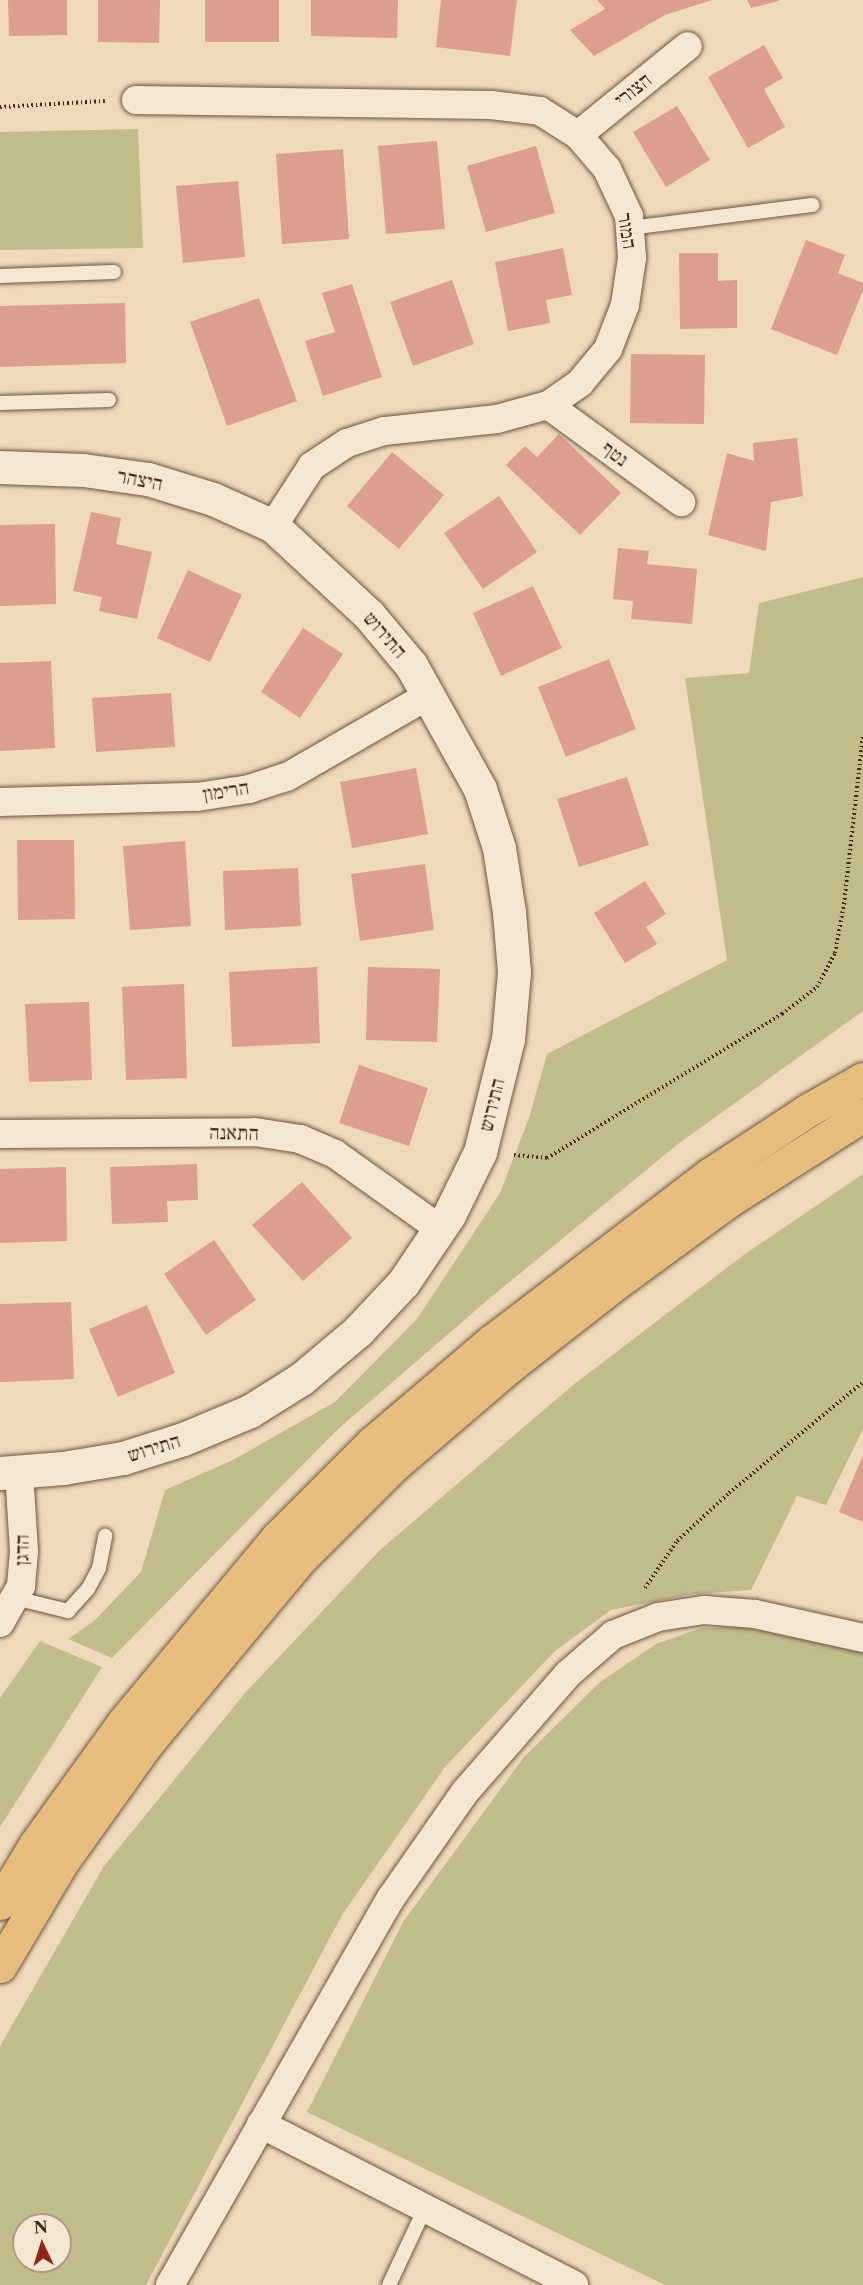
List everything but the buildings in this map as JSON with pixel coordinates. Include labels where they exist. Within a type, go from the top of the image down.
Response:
[{"type":"main road","points":[[0,1903],[35,1845],[130,1714],[277,1538],[372,1443],[492,1341],[709,1175],[810,1109],[863,1079]]},
{"type":"main road","points":[[0,1966],[62,1862],[148,1742],[300,1559],[393,1466],[511,1365],[622,1279],[728,1201],[863,1115]]},
{"type":"street","name":"הצורי","points":[[578,135],[688,46]]},
{"type":"street","name":"המור","points":[[136,100],[491,105],[540,111],[578,135],[607,169],[629,216],[632,258],[625,305],[608,349],[580,383],[548,405],[497,419],[384,431],[347,443],[312,466],[273,526]]},
{"type":"street","name":"נטף","points":[[548,405],[681,502]]},
{"type":"street","name":"היצהר","points":[[0,467],[83,470],[148,479],[213,499],[273,526]]},
{"type":"street","name":"התירוש","points":[[9,1472],[63,1468],[123,1458],[183,1439],[250,1411],[301,1379],[358,1331],[404,1283],[440,1229],[480,1152],[508,1039],[514,972],[509,912],[499,848],[480,789],[411,665],[369,615],[273,526]]},
{"type":"street","name":"הרימון","points":[[0,802],[197,797],[249,789],[287,777],[429,695]]},
{"type":"street","name":"התאנה","points":[[0,1134],[255,1132],[300,1139],[335,1155],[440,1229]]},
{"type":"street","name":"הדגן","points":[[0,1623],[21,1586],[24,1551],[9,1472]]},
{"type":"street","points":[[170,2285],[391,1898],[465,1792],[568,1674],[613,1635],[658,1617],[704,1610],[755,1614],[863,1638]]},
{"type":"street","points":[[261,2124],[574,2285]]},
{"type":"lane","points":[[630,228],[813,205]]},
{"type":"lane","points":[[0,276],[114,272]]},
{"type":"lane","points":[[0,403],[109,400]]},
{"type":"lane","points":[[15,1598],[68,1611],[88,1589],[99,1568],[105,1536]]},
{"type":"lane","points":[[389,2285],[425,2208]]},
{"type":"path","points":[[0,107],[136,100]]},
{"type":"path","points":[[480,1152],[547,1158],[782,1014],[817,987],[835,953],[837,944],[844,904],[863,735]]},
{"type":"path","points":[[613,1635],[677,1541],[729,1493],[863,1382]]},
{"type":"shaded area","points":[[138,129],[143,248],[0,250],[0,132]]},
{"type":"shaded area","points":[[863,577],[863,1011],[678,1144],[490,1298],[337,1430],[112,1658],[68,1639],[94,1621],[141,1572],[165,1490],[233,1460],[335,1402],[417,1319],[500,1193],[529,1118],[547,1054],[727,960],[685,678],[749,673],[759,603]]},
{"type":"shaded area","points":[[863,1174],[863,1429],[826,1505],[797,1496],[751,1590],[693,1594],[611,1610],[555,1651],[445,1767],[342,1915],[146,2285],[0,2285],[0,2046],[104,1866],[245,1693],[380,1550],[573,1385],[745,1254]]},
{"type":"shaded area","points":[[746,1627],[863,1652],[863,2285],[665,2285],[307,2112],[403,1922],[524,1757],[600,1682],[656,1644],[701,1628]]},
{"type":"shaded area","points":[[40,1641],[102,1667],[0,1827],[0,1698]]}]
